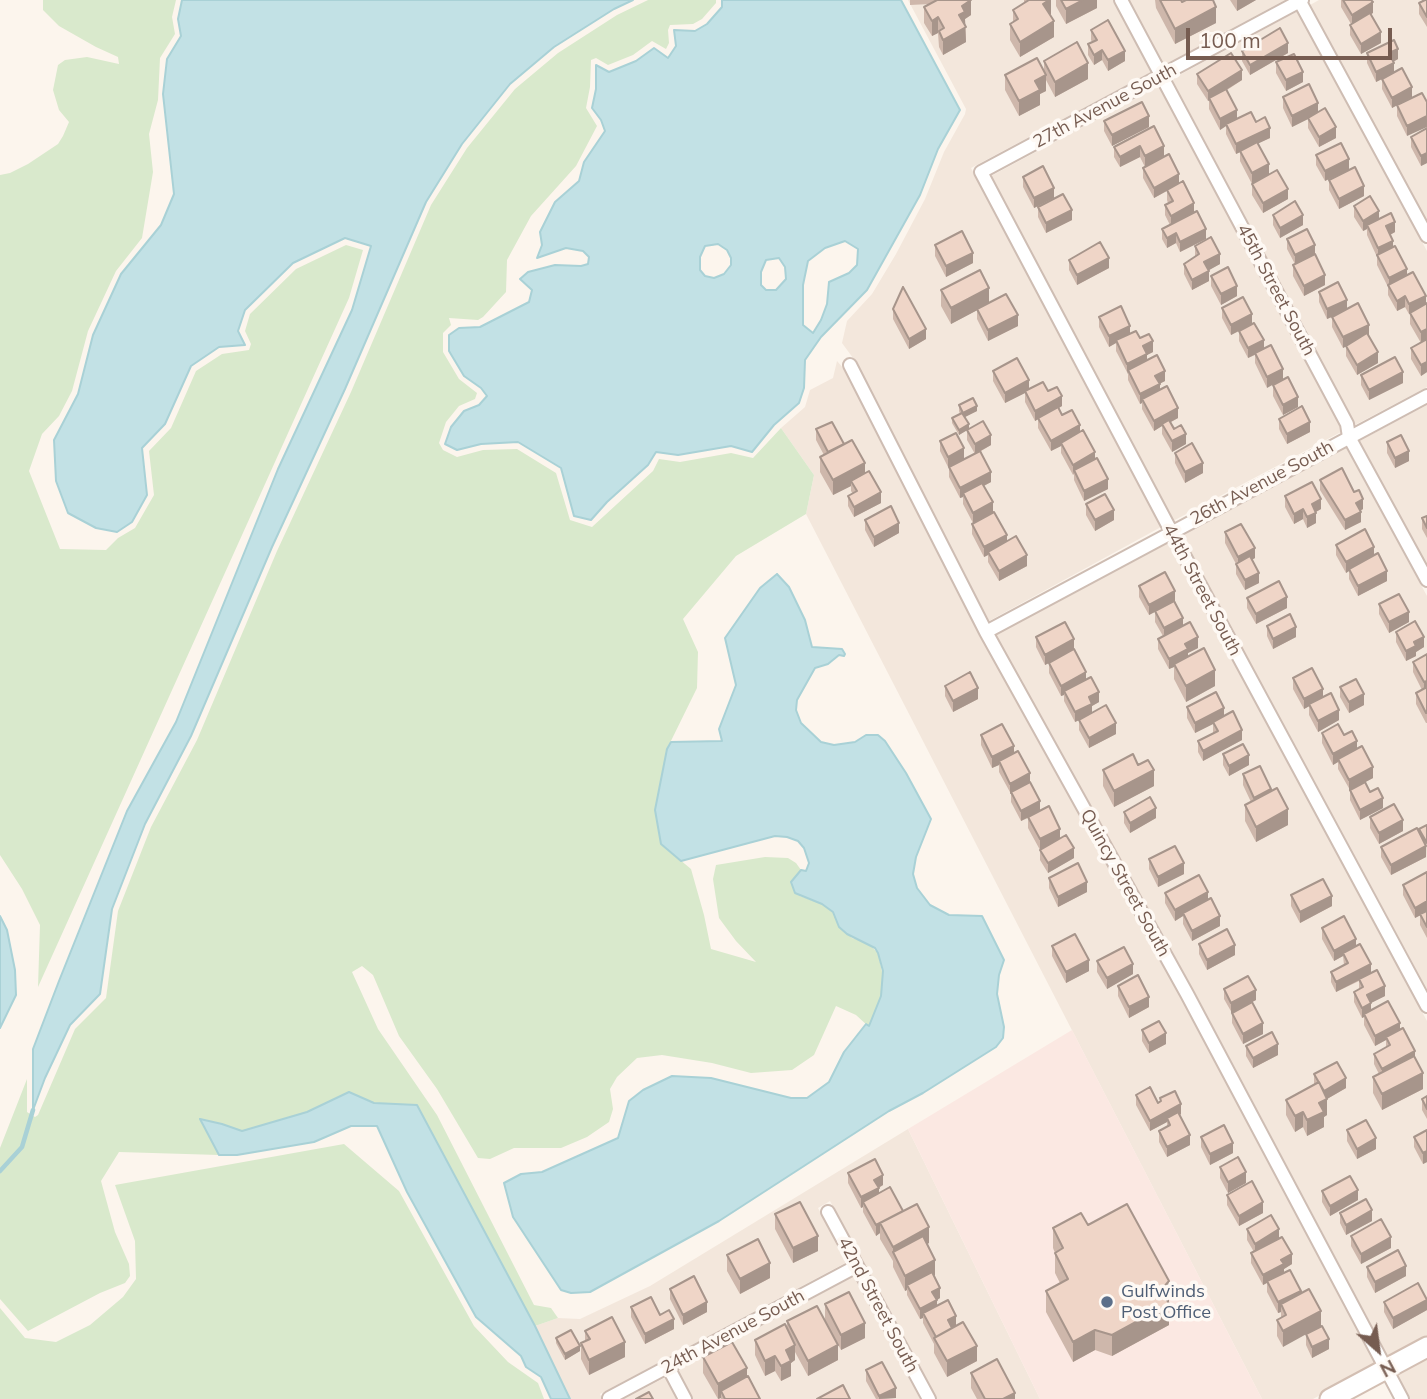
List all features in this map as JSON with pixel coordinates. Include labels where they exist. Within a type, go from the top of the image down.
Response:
[{"type":"main road","points":[[1330,1399],[1427,1347]]},
{"type":"street","name":"45th Street South","points":[[1121,0],[1347,424],[1349,437],[1427,580]]},
{"type":"street","name":"27th Avenue South","points":[[981,172],[1300,0]]},
{"type":"street","points":[[1300,0],[1427,236]]},
{"type":"street","name":"44th Street South","points":[[981,172],[1427,1006]]},
{"type":"street","name":"Quincy Street South","points":[[850,365],[986,632],[1194,1006],[1402,1399]]},
{"type":"street","name":"26th Avenue South","points":[[986,632],[1427,396]]},
{"type":"street","name":"42nd Street South","points":[[828,1212],[929,1399]]},
{"type":"street","name":"24th Avenue South","points":[[609,1398],[857,1266]]},
{"type":"street","points":[[668,1367],[685,1399]]},
{"type":"shaded area","points":[[908,0],[1113,0],[1151,72],[971,168],[1161,527],[989,621],[856,362],[842,343],[847,321],[872,294],[896,254],[925,199],[944,152],[966,109]]},
{"type":"shaded area","points":[[1129,0],[1285,0],[1164,65]]},
{"type":"shaded area","points":[[1319,0],[1427,0],[1427,221],[1310,5]]},
{"type":"shaded area","points":[[1298,11],[1427,251],[1427,387],[1355,425],[1172,79]]},
{"type":"shaded area","points":[[1159,86],[1340,425],[1341,432],[1173,521],[991,176]]},
{"type":"shaded area","points":[[837,361],[844,369],[976,628],[1181,998],[1376,1365],[1313,1399],[1262,1399],[806,514],[814,475],[781,428],[805,407],[810,390],[833,378]]},
{"type":"shaded area","points":[[1427,405],[1427,565],[1359,441]]},
{"type":"shaded area","points":[[1346,447],[1427,596],[1427,990],[1181,535]]},
{"type":"shaded area","points":[[1168,541],[1427,1021],[1427,1338],[1389,1358],[1194,991],[996,635]]},
{"type":"shaded area","points":[[1072,1030],[1262,1399],[1040,1399],[908,1129]]},
{"type":"shaded area","points":[[908,1129],[1040,1399],[936,1399],[830,1201],[818,1208],[847,1262],[600,1394],[602,1399],[570,1399],[535,1326],[558,1318],[580,1319],[650,1286]]},
{"type":"shaded area","points":[[854,1276],[920,1399],[693,1399],[678,1370]]},
{"type":"shaded area","points":[[1427,1356],[1427,1399],[1410,1399],[1396,1373]]},
{"type":"shaded area","points":[[666,1377],[677,1399],[624,1399]]},
{"type":"green space","points":[[43,0],[176,0],[172,17],[175,34],[160,58],[158,100],[149,134],[153,172],[142,238],[116,271],[88,331],[72,391],[59,416],[42,434],[29,471],[60,549],[106,550],[118,538],[135,528],[154,495],[149,451],[171,428],[196,371],[222,354],[249,350],[251,344],[245,331],[250,314],[296,269],[346,245],[363,250],[349,298],[38,987],[40,925],[22,889],[0,855],[0,175],[28,164],[58,144],[63,136],[69,122],[59,110],[53,90],[58,65],[65,60],[87,57],[119,64],[118,57],[59,26],[43,10]]},
{"type":"green space","points":[[648,0],[716,0],[716,3],[702,19],[693,24],[670,25],[666,49],[652,41],[633,55],[608,65],[596,58],[591,60],[586,108],[597,126],[576,166],[531,216],[507,260],[506,292],[478,320],[449,318],[451,325],[443,333],[443,352],[459,379],[477,393],[475,399],[459,406],[446,422],[439,443],[443,450],[457,457],[483,450],[517,449],[556,473],[570,520],[592,527],[653,471],[659,459],[680,462],[731,453],[753,458],[781,428],[814,475],[806,514],[736,556],[683,619],[698,652],[697,688],[667,749],[661,844],[691,869],[711,949],[756,962],[719,918],[713,879],[716,865],[765,857],[788,858],[796,863],[801,870],[791,882],[800,896],[822,904],[833,912],[836,920],[852,938],[868,943],[878,953],[884,981],[869,1027],[856,1015],[836,1006],[814,1055],[792,1070],[751,1073],[662,1055],[637,1058],[617,1077],[610,1089],[613,1109],[609,1122],[587,1137],[561,1148],[514,1148],[490,1159],[478,1158],[437,1089],[399,1036],[373,975],[362,966],[352,972],[378,1029],[437,1115],[534,1305],[551,1308],[558,1318],[535,1326],[417,1105],[374,1103],[349,1092],[307,1112],[242,1131],[201,1119],[219,1155],[119,1152],[101,1181],[115,1232],[129,1264],[130,1276],[125,1283],[100,1293],[28,1331],[0,1299],[0,1148],[27,1079],[27,1112],[35,1117],[75,1029],[106,998],[118,911],[151,827],[197,740],[277,551],[351,392],[431,205],[467,148],[515,89],[558,53],[617,15]]},
{"type":"green space","points":[[344,1144],[399,1191],[474,1326],[508,1362],[538,1383],[544,1399],[0,1399],[0,1308],[25,1338],[56,1342],[90,1325],[123,1297],[136,1279],[135,1241],[115,1185]]},
{"type":"water","points":[[182,0],[633,0],[554,47],[510,84],[462,144],[426,202],[191,736],[145,824],[112,909],[100,994],[70,1025],[33,1110],[33,1049],[59,981],[127,811],[176,722],[278,469],[352,310],[371,246],[345,238],[293,263],[245,310],[238,331],[245,345],[219,347],[191,366],[165,424],[142,448],[147,495],[132,522],[117,532],[96,528],[68,513],[56,481],[54,440],[78,394],[93,335],[121,274],[161,225],[174,194],[163,94],[167,59],[181,36],[178,19]]},
{"type":"water","points":[[722,0],[901,0],[960,110],[938,149],[920,195],[867,290],[821,337],[805,360],[804,388],[799,403],[774,425],[752,452],[731,446],[678,455],[656,452],[648,465],[591,520],[574,516],[561,468],[518,442],[481,444],[457,450],[445,444],[451,427],[464,411],[479,405],[487,396],[464,376],[449,351],[449,335],[459,328],[480,327],[529,302],[532,290],[520,279],[528,272],[555,265],[588,264],[589,257],[583,251],[566,248],[537,258],[542,245],[540,232],[555,202],[579,181],[584,162],[605,131],[592,108],[596,89],[596,65],[609,72],[636,61],[654,48],[668,58],[676,46],[674,30],[695,31],[707,24],[722,7]],"holes":[[[845,241],[858,249],[857,265],[849,273],[829,282],[827,304],[813,333],[803,325],[803,285],[808,261],[825,248]],[[718,244],[727,250],[731,265],[724,274],[714,278],[705,276],[700,270],[700,257],[705,246]],[[779,258],[785,267],[786,279],[776,290],[766,290],[761,285],[761,272],[766,260]]]},
{"type":"water","points":[[777,574],[789,587],[805,620],[812,647],[842,649],[845,654],[815,668],[797,700],[796,710],[801,723],[821,742],[834,745],[855,742],[866,735],[878,735],[906,773],[931,819],[916,857],[913,874],[917,888],[930,905],[949,915],[982,916],[1004,960],[997,994],[1004,1027],[1003,1038],[996,1047],[889,1111],[719,1221],[590,1292],[571,1293],[561,1290],[513,1217],[504,1183],[521,1174],[542,1172],[618,1138],[629,1101],[643,1090],[672,1076],[711,1078],[791,1098],[807,1098],[829,1082],[844,1052],[866,1024],[869,1026],[881,996],[883,971],[875,948],[847,934],[839,927],[833,912],[822,904],[795,893],[791,882],[801,870],[806,871],[809,863],[804,848],[798,841],[775,836],[681,861],[661,844],[655,810],[667,749],[671,742],[722,741],[719,729],[736,685],[725,638],[760,588]]},
{"type":"water","points":[[0,916],[7,930],[15,970],[16,995],[0,1028]]},
{"type":"water","points":[[349,1092],[374,1103],[417,1105],[535,1326],[570,1399],[551,1399],[541,1377],[526,1367],[521,1356],[476,1317],[407,1192],[377,1126],[351,1126],[314,1142],[237,1155],[219,1155],[200,1119],[242,1131],[307,1112]]},
{"type":"building","points":[[937,0],[971,0],[962,6],[965,12],[959,15],[966,27],[943,40],[939,31],[944,28],[938,17],[932,21],[924,7]]},
{"type":"building","points":[[1029,0],[1049,0],[1043,4],[1054,21],[1020,42],[1010,24],[1018,19],[1013,10]]},
{"type":"building","points":[[1061,0],[1083,0],[1066,9]]},
{"type":"building","points":[[1160,0],[1213,0],[1216,7],[1175,29]]},
{"type":"building","points":[[1343,0],[1371,0],[1373,2],[1352,15]]},
{"type":"building","points":[[1427,0],[1427,17],[1419,3]]},
{"type":"building","points":[[1370,13],[1381,32],[1361,44],[1350,25]]},
{"type":"building","points":[[1108,20],[1125,51],[1108,60],[1102,50],[1094,55],[1088,44],[1097,40],[1091,30]]},
{"type":"building","points":[[1280,28],[1288,43],[1250,65],[1242,51]]},
{"type":"building","points":[[1394,40],[1398,49],[1389,53],[1394,63],[1376,72],[1367,53]]},
{"type":"building","points":[[1077,42],[1088,63],[1055,82],[1044,61]]},
{"type":"building","points":[[1231,53],[1242,70],[1208,91],[1197,74]]},
{"type":"building","points":[[1294,54],[1303,72],[1286,80],[1276,62]]},
{"type":"building","points":[[1037,58],[1046,75],[1035,81],[1040,90],[1019,101],[1005,75]]},
{"type":"building","points":[[1402,68],[1412,87],[1392,98],[1382,79]]},
{"type":"building","points":[[1309,84],[1318,103],[1292,116],[1283,97]]},
{"type":"building","points":[[1226,89],[1237,110],[1220,119],[1209,98]]},
{"type":"building","points":[[1422,93],[1427,102],[1427,116],[1407,126],[1397,105]]},
{"type":"building","points":[[1142,102],[1149,116],[1112,135],[1104,121]]},
{"type":"building","points":[[1325,108],[1336,127],[1319,137],[1308,118]]},
{"type":"building","points":[[1251,112],[1256,122],[1265,117],[1270,128],[1236,144],[1226,124]]},
{"type":"building","points":[[1154,126],[1164,146],[1145,156],[1140,146],[1120,157],[1114,147]]},
{"type":"building","points":[[1427,128],[1427,153],[1421,156],[1411,137]]},
{"type":"building","points":[[1257,142],[1269,164],[1252,173],[1240,151]]},
{"type":"building","points":[[1341,143],[1349,159],[1325,171],[1316,155]]},
{"type":"building","points":[[1169,154],[1179,174],[1154,188],[1143,168]]},
{"type":"building","points":[[1043,166],[1054,188],[1034,198],[1023,177]]},
{"type":"building","points":[[1355,167],[1364,186],[1339,199],[1329,180]]},
{"type":"building","points":[[1277,170],[1288,189],[1263,203],[1252,184]]},
{"type":"building","points":[[1183,181],[1194,203],[1171,216],[1165,205],[1173,201],[1167,190]]},
{"type":"building","points":[[1063,194],[1072,210],[1046,223],[1038,207]]},
{"type":"building","points":[[1370,196],[1379,211],[1363,221],[1354,206]]},
{"type":"building","points":[[1295,201],[1303,215],[1280,228],[1273,215]]},
{"type":"building","points":[[1197,211],[1206,229],[1180,242],[1176,233],[1167,238],[1162,229]]},
{"type":"building","points":[[1391,213],[1395,222],[1386,226],[1393,241],[1378,248],[1367,225]]},
{"type":"building","points":[[1307,229],[1315,245],[1295,255],[1287,239]]},
{"type":"building","points":[[962,231],[973,253],[946,266],[935,245]]},
{"type":"building","points":[[1211,237],[1220,254],[1204,262],[1209,271],[1192,280],[1184,264],[1199,254],[1195,246]]},
{"type":"building","points":[[1100,242],[1109,258],[1077,275],[1069,260]]},
{"type":"building","points":[[1395,246],[1407,269],[1389,278],[1377,255]]},
{"type":"building","points":[[1315,254],[1325,275],[1304,286],[1293,265]]},
{"type":"building","points":[[1228,267],[1237,286],[1221,294],[1211,276]]},
{"type":"building","points":[[980,270],[989,288],[951,308],[941,290]]},
{"type":"building","points":[[1413,272],[1426,296],[1409,304],[1405,296],[1397,301],[1388,285]]},
{"type":"building","points":[[1338,282],[1347,300],[1327,309],[1319,292]]},
{"type":"building","points":[[903,287],[926,329],[909,339],[893,309]]},
{"type":"building","points":[[1006,294],[1018,315],[988,330],[977,309]]},
{"type":"building","points":[[1243,297],[1252,314],[1231,325],[1222,308]]},
{"type":"building","points":[[1358,303],[1369,325],[1343,337],[1332,317]]},
{"type":"building","points":[[1427,303],[1427,329],[1421,332],[1410,313]]},
{"type":"building","points":[[1121,306],[1130,326],[1109,336],[1099,317]]},
{"type":"building","points":[[1254,323],[1264,340],[1248,348],[1239,331]]},
{"type":"building","points":[[1136,331],[1140,338],[1149,334],[1153,341],[1143,346],[1147,354],[1127,364],[1116,340]]},
{"type":"building","points":[[1367,333],[1378,352],[1357,365],[1346,346]]},
{"type":"building","points":[[1427,339],[1427,362],[1421,365],[1411,348]]},
{"type":"building","points":[[1271,345],[1283,369],[1267,377],[1255,353]]},
{"type":"building","points":[[1157,355],[1165,371],[1155,376],[1160,384],[1140,394],[1128,370]]},
{"type":"building","points":[[1395,357],[1403,372],[1369,390],[1361,375]]},
{"type":"building","points":[[1017,358],[1029,380],[1005,393],[993,371]]},
{"type":"building","points":[[1288,377],[1298,397],[1283,405],[1273,385]]},
{"type":"building","points":[[1043,382],[1048,391],[1057,387],[1062,396],[1035,411],[1025,391]]},
{"type":"building","points":[[1167,386],[1178,408],[1154,421],[1142,399]]},
{"type":"building","points":[[973,398],[977,406],[963,413],[959,405]]},
{"type":"building","points":[[1302,406],[1310,422],[1287,434],[1279,419]]},
{"type":"building","points":[[1058,407],[1062,415],[1072,410],[1080,425],[1051,441],[1038,418]]},
{"type":"building","points":[[962,413],[969,424],[959,430],[952,418]]},
{"type":"building","points":[[1169,420],[1174,429],[1181,425],[1186,434],[1172,441],[1162,424]]},
{"type":"building","points":[[983,421],[991,435],[975,444],[967,430]]},
{"type":"building","points":[[832,422],[844,444],[828,452],[816,429]]},
{"type":"building","points":[[1083,430],[1095,452],[1073,465],[1061,443]]},
{"type":"building","points":[[956,433],[964,448],[948,457],[940,441]]},
{"type":"building","points":[[1401,435],[1409,451],[1395,458],[1387,442]]},
{"type":"building","points":[[852,440],[865,463],[833,480],[820,457]]},
{"type":"building","points":[[1192,443],[1203,463],[1185,472],[1175,453]]},
{"type":"building","points":[[980,451],[991,472],[960,488],[949,467]]},
{"type":"building","points":[[1097,458],[1108,479],[1084,491],[1074,470]]},
{"type":"building","points":[[1342,468],[1354,492],[1359,490],[1363,499],[1356,503],[1361,512],[1345,520],[1320,480]]},
{"type":"building","points":[[869,471],[881,492],[854,507],[848,496],[857,491],[851,481]]},
{"type":"building","points":[[1312,482],[1321,499],[1312,504],[1316,513],[1307,517],[1303,509],[1294,514],[1285,496]]},
{"type":"building","points":[[982,483],[993,502],[973,513],[963,493]]},
{"type":"building","points":[[1105,494],[1114,510],[1095,520],[1086,504]]},
{"type":"building","points":[[891,506],[899,523],[874,537],[865,520]]},
{"type":"building","points":[[994,512],[1007,535],[984,547],[972,524]]},
{"type":"building","points":[[1241,524],[1255,548],[1238,557],[1225,532]]},
{"type":"building","points":[[1365,529],[1374,547],[1346,562],[1336,545]]},
{"type":"building","points":[[1016,536],[1027,555],[999,571],[988,552]]},
{"type":"building","points":[[1378,553],[1387,571],[1358,586],[1349,569]]},
{"type":"building","points":[[1250,556],[1259,573],[1245,580],[1236,564]]},
{"type":"building","points":[[1165,572],[1175,591],[1149,605],[1139,586]]},
{"type":"building","points":[[1279,581],[1287,597],[1256,614],[1247,598]]},
{"type":"building","points":[[1399,594],[1409,612],[1389,622],[1379,604]]},
{"type":"building","points":[[1174,601],[1183,618],[1164,628],[1155,611]]},
{"type":"building","points":[[1290,614],[1296,627],[1273,639],[1267,626]]},
{"type":"building","points":[[1415,621],[1424,637],[1414,642],[1416,646],[1406,651],[1396,632]]},
{"type":"building","points":[[1065,622],[1074,639],[1045,655],[1036,637]]},
{"type":"building","points":[[1190,622],[1198,637],[1185,644],[1188,649],[1169,659],[1158,639]]},
{"type":"building","points":[[1204,648],[1215,670],[1186,686],[1174,664]]},
{"type":"building","points":[[1074,649],[1086,672],[1061,686],[1049,663]]},
{"type":"building","points":[[1427,654],[1427,681],[1424,682],[1413,662]]},
{"type":"building","points":[[1312,668],[1323,689],[1304,699],[1293,678]]},
{"type":"building","points":[[970,672],[978,688],[953,701],[945,686]]},
{"type":"building","points":[[1091,677],[1099,692],[1089,697],[1092,704],[1075,712],[1064,691]]},
{"type":"building","points":[[1356,679],[1364,694],[1349,702],[1340,687]]},
{"type":"building","points":[[1427,687],[1427,713],[1426,713],[1416,693]]},
{"type":"building","points":[[1216,692],[1224,708],[1195,723],[1187,707]]},
{"type":"building","points":[[1331,693],[1339,710],[1318,721],[1309,704]]},
{"type":"building","points":[[1106,705],[1116,723],[1089,738],[1079,720]]},
{"type":"building","points":[[1233,711],[1242,730],[1203,751],[1198,741],[1218,731],[1213,722]]},
{"type":"building","points":[[1002,724],[1014,746],[992,757],[981,735]]},
{"type":"building","points":[[1338,724],[1344,735],[1352,731],[1357,741],[1333,754],[1322,733]]},
{"type":"building","points":[[1243,744],[1249,755],[1229,766],[1223,754]]},
{"type":"building","points":[[1362,746],[1373,767],[1349,780],[1338,759]]},
{"type":"building","points":[[1018,751],[1030,773],[1010,784],[999,761]]},
{"type":"building","points":[[1133,754],[1138,765],[1148,760],[1154,770],[1114,791],[1103,770]]},
{"type":"building","points":[[1260,766],[1271,789],[1254,798],[1243,774]]},
{"type":"building","points":[[1030,782],[1040,801],[1021,811],[1011,792]]},
{"type":"building","points":[[1365,782],[1370,792],[1378,788],[1383,798],[1360,810],[1350,790]]},
{"type":"building","points":[[1277,788],[1288,809],[1256,827],[1245,805]]},
{"type":"building","points":[[1150,797],[1156,808],[1130,823],[1124,812]]},
{"type":"building","points":[[1394,804],[1403,820],[1379,833],[1370,817]]},
{"type":"building","points":[[1049,806],[1060,829],[1040,839],[1028,817]]},
{"type":"building","points":[[1427,825],[1427,843],[1419,829]]},
{"type":"building","points":[[1417,828],[1426,846],[1391,865],[1381,847]]},
{"type":"building","points":[[1066,835],[1074,848],[1048,863],[1040,850]]},
{"type":"building","points":[[1175,846],[1184,863],[1158,877],[1149,859]]},
{"type":"building","points":[[1078,863],[1087,882],[1058,897],[1049,878]]},
{"type":"building","points":[[1427,872],[1427,901],[1415,908],[1403,885]]},
{"type":"building","points":[[1199,875],[1208,892],[1175,910],[1165,893]]},
{"type":"building","points":[[1323,879],[1332,896],[1300,912],[1291,895]]},
{"type":"building","points":[[1211,898],[1220,916],[1192,931],[1183,913]]},
{"type":"building","points":[[1427,911],[1427,927],[1420,914]]},
{"type":"building","points":[[1344,916],[1356,939],[1334,951],[1322,928]]},
{"type":"building","points":[[1227,929],[1235,945],[1207,960],[1199,944]]},
{"type":"building","points":[[1075,934],[1089,960],[1066,972],[1052,946]]},
{"type":"building","points":[[1360,944],[1371,964],[1336,982],[1331,972],[1348,963],[1343,953]]},
{"type":"building","points":[[1124,947],[1133,964],[1107,978],[1097,961]]},
{"type":"building","points":[[1377,970],[1385,986],[1367,995],[1371,1003],[1362,1008],[1354,992],[1363,987],[1359,979]]},
{"type":"building","points":[[1138,975],[1149,997],[1129,1007],[1118,986]]},
{"type":"building","points":[[1248,976],[1256,990],[1231,1003],[1224,989]]},
{"type":"building","points":[[1388,1001],[1400,1023],[1375,1036],[1364,1014]]},
{"type":"building","points":[[1252,1002],[1263,1023],[1243,1034],[1232,1013]]},
{"type":"building","points":[[1159,1021],[1166,1033],[1149,1043],[1142,1030]]},
{"type":"building","points":[[1403,1028],[1415,1051],[1382,1069],[1374,1054],[1390,1045],[1386,1037]]},
{"type":"building","points":[[1272,1032],[1278,1044],[1253,1058],[1246,1046]]},
{"type":"building","points":[[1414,1056],[1423,1073],[1382,1094],[1373,1077]]},
{"type":"building","points":[[1337,1062],[1346,1078],[1324,1091],[1314,1074]]},
{"type":"building","points":[[1319,1082],[1327,1099],[1319,1103],[1324,1112],[1307,1120],[1303,1112],[1295,1116],[1286,1100]]},
{"type":"building","points":[[1150,1087],[1158,1103],[1160,1098],[1175,1091],[1181,1104],[1150,1121],[1136,1095]]},
{"type":"building","points":[[1427,1096],[1427,1109],[1422,1099]]},
{"type":"building","points":[[1178,1112],[1190,1135],[1167,1147],[1159,1131],[1170,1125],[1167,1118]]},
{"type":"building","points":[[1366,1120],[1376,1138],[1357,1149],[1347,1130]]},
{"type":"building","points":[[1224,1125],[1233,1143],[1210,1154],[1201,1137]]},
{"type":"building","points":[[1427,1130],[1427,1151],[1423,1153],[1414,1137]]},
{"type":"building","points":[[1238,1157],[1246,1172],[1228,1182],[1220,1167]]},
{"type":"building","points":[[875,1159],[883,1175],[874,1180],[879,1188],[861,1197],[848,1173]]},
{"type":"building","points":[[1350,1176],[1358,1190],[1330,1206],[1322,1191]]},
{"type":"building","points":[[1252,1181],[1263,1202],[1239,1216],[1227,1195]]},
{"type":"building","points":[[890,1187],[903,1211],[876,1225],[863,1202]]},
{"type":"building","points":[[1366,1199],[1372,1210],[1346,1225],[1340,1213]]},
{"type":"building","points":[[800,1202],[818,1236],[793,1248],[775,1214]]},
{"type":"building","points":[[917,1204],[929,1227],[893,1247],[880,1223]]},
{"type":"building","points":[[1127,1204],[1169,1281],[1162,1289],[1169,1304],[1112,1335],[1095,1330],[1073,1342],[1046,1291],[1068,1279],[1055,1253],[1063,1248],[1053,1228],[1081,1213],[1088,1225]]},
{"type":"building","points":[[1271,1215],[1279,1229],[1255,1244],[1247,1229]]},
{"type":"building","points":[[1381,1219],[1391,1237],[1361,1254],[1351,1236]]},
{"type":"building","points":[[923,1236],[935,1260],[905,1276],[893,1252]]},
{"type":"building","points":[[1282,1237],[1292,1254],[1281,1260],[1284,1264],[1263,1275],[1251,1253]]},
{"type":"building","points":[[758,1239],[770,1263],[740,1279],[727,1255]]},
{"type":"building","points":[[1398,1250],[1406,1266],[1375,1282],[1367,1267]]},
{"type":"building","points":[[1290,1270],[1301,1291],[1278,1302],[1267,1281]]},
{"type":"building","points":[[932,1272],[940,1288],[932,1292],[937,1300],[920,1309],[907,1285]]},
{"type":"building","points":[[694,1276],[707,1302],[683,1315],[670,1289]]},
{"type":"building","points":[[1418,1283],[1427,1300],[1393,1318],[1384,1302]]},
{"type":"building","points":[[1309,1289],[1321,1311],[1283,1331],[1277,1320],[1286,1315],[1281,1304]]},
{"type":"building","points":[[849,1292],[865,1323],[841,1335],[825,1304]]},
{"type":"building","points":[[651,1297],[660,1315],[669,1310],[674,1319],[645,1334],[631,1307]]},
{"type":"building","points":[[948,1300],[956,1316],[948,1320],[952,1328],[936,1337],[923,1313]]},
{"type":"building","points":[[817,1306],[838,1345],[808,1361],[787,1321]]},
{"type":"building","points":[[612,1317],[625,1342],[589,1360],[581,1343],[590,1339],[585,1331]]},
{"type":"building","points":[[963,1322],[977,1346],[947,1361],[934,1338]]},
{"type":"building","points":[[785,1324],[795,1345],[786,1350],[791,1361],[781,1366],[775,1356],[765,1361],[755,1340]]},
{"type":"building","points":[[1322,1326],[1329,1339],[1312,1347],[1306,1334]]},
{"type":"building","points":[[571,1330],[580,1346],[565,1354],[556,1338]]},
{"type":"building","points":[[732,1342],[747,1368],[718,1384],[703,1357]]},
{"type":"building","points":[[997,1359],[1015,1393],[1003,1399],[985,1399],[971,1373]]},
{"type":"building","points":[[882,1362],[896,1388],[879,1396],[866,1370]]},
{"type":"building","points":[[748,1376],[760,1399],[725,1399],[721,1391]]},
{"type":"building","points":[[843,1385],[850,1399],[817,1399]]},
{"type":"building","points":[[649,1392],[653,1399],[636,1399]]},
{"type":"waterway","points":[[0,1171],[22,1147],[33,1110]]},
{"type":"place","name":"Gulfwinds Post Office","points":[[1107,1302]]}]
